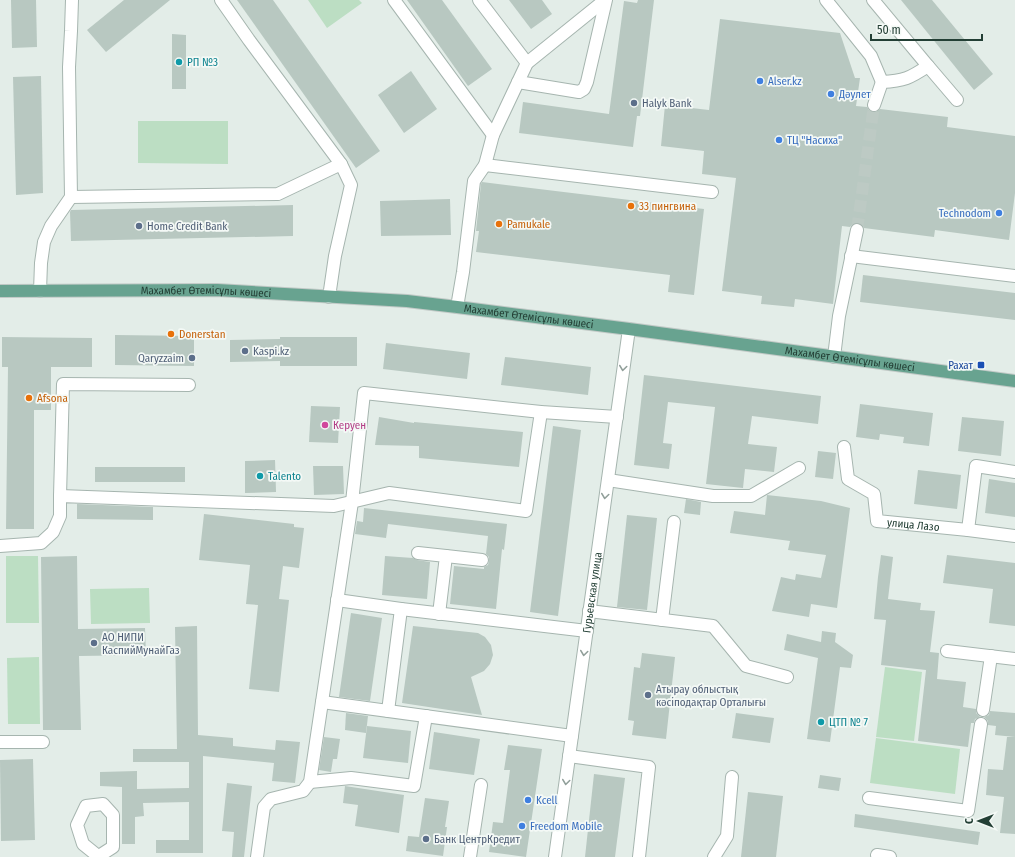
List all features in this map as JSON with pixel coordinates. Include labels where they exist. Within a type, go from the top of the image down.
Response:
[{"type":"main road","name":"Махамбет Өтемісұлы көшесі","points":[[0,291],[217,290],[407,301],[629,329],[1015,381]]},
{"type":"street","points":[[40,291],[40,263],[44,242],[51,226],[70,197],[69,67],[72,0]]},
{"type":"street","points":[[221,0],[341,164],[351,185],[335,256],[329,297]]},
{"type":"street","points":[[394,0],[493,135]]},
{"type":"street","points":[[479,0],[527,63]]},
{"type":"street","points":[[518,82],[579,92],[584,89],[587,82],[605,0]]},
{"type":"street","points":[[457,307],[463,272],[474,181],[485,165],[493,135],[527,63],[605,0]]},
{"type":"street","points":[[826,0],[872,56],[882,82],[874,105]]},
{"type":"street","points":[[873,0],[957,100]]},
{"type":"street","points":[[882,82],[897,81],[913,77],[928,66]]},
{"type":"street","points":[[70,197],[278,194],[341,164]]},
{"type":"street","points":[[485,165],[712,192]]},
{"type":"street","points":[[834,357],[839,316],[857,230]]},
{"type":"street","points":[[851,256],[1015,276]]},
{"type":"street","name":"Гурьевская улица","points":[[555,857],[629,329]]},
{"type":"street","points":[[0,546],[40,543],[53,532],[60,516],[63,384],[189,385]]},
{"type":"street","points":[[257,857],[264,807],[271,799],[303,791],[310,782],[352,502],[364,393],[541,412],[616,417]]},
{"type":"street","points":[[60,496],[334,506],[389,493],[526,511],[541,412]]},
{"type":"street","name":"улица Лазо","points":[[844,447],[848,479],[874,494],[877,521],[1015,536]]},
{"type":"street","points":[[968,530],[976,466],[1015,472]]},
{"type":"street","points":[[608,480],[713,496],[752,496],[799,468]]},
{"type":"street","points":[[662,620],[674,522]]},
{"type":"street","points":[[418,553],[482,560]]},
{"type":"street","points":[[439,614],[446,556]]},
{"type":"street","points":[[337,600],[439,614],[586,631]]},
{"type":"street","points":[[388,711],[401,609]]},
{"type":"street","points":[[590,611],[713,626],[746,666],[787,677]]},
{"type":"street","points":[[947,651],[1015,659]]},
{"type":"street","points":[[983,710],[991,656]]},
{"type":"street","points":[[322,702],[572,736]]},
{"type":"street","points":[[310,782],[351,778],[414,786],[426,716]]},
{"type":"street","points":[[869,798],[968,811],[981,724]]},
{"type":"street","points":[[0,742],[44,742]]},
{"type":"street","points":[[569,756],[649,767],[639,857]]},
{"type":"street","points":[[714,857],[727,836],[732,778]]},
{"type":"street","points":[[470,857],[481,784]]},
{"type":"street","points":[[877,855],[890,857]]},
{"type":"green space","points":[[308,0],[359,0],[362,3],[327,28]]},
{"type":"green space","points":[[138,121],[228,121],[228,164],[138,163]]},
{"type":"green space","points":[[6,556],[38,556],[39,623],[6,623]]},
{"type":"green space","points":[[149,588],[150,623],[91,624],[90,589]]},
{"type":"green space","points":[[39,657],[40,724],[8,724],[7,658]]},
{"type":"green space","points":[[885,667],[922,672],[914,741],[876,737]]},
{"type":"green space","points":[[876,738],[960,749],[955,794],[870,783]]},
{"type":"building","points":[[11,0],[36,0],[37,47],[12,48]]},
{"type":"building","points":[[124,0],[170,0],[106,52],[87,30]]},
{"type":"building","points":[[237,0],[273,0],[380,151],[356,168]]},
{"type":"building","points":[[407,0],[442,0],[492,69],[468,86]]},
{"type":"building","points":[[509,0],[542,0],[552,14],[531,29]]},
{"type":"building","points":[[638,0],[654,0],[640,116],[637,116],[633,147],[519,133],[523,102],[609,114],[624,1],[637,3]]},
{"type":"building","points":[[901,0],[932,0],[993,74],[974,90]]},
{"type":"building","name":"ТЦ \"Насиха\"","points":[[720,19],[840,33],[855,78],[860,78],[856,106],[867,107],[872,112],[876,112],[880,109],[948,117],[947,127],[1015,136],[1015,193],[1009,240],[935,230],[934,237],[864,228],[862,224],[855,223],[850,227],[842,226],[833,304],[795,299],[794,307],[761,304],[762,296],[722,291],[736,178],[702,174],[704,151],[661,146],[665,105],[709,110]]},
{"type":"building","name":"РП №3","points":[[172,34],[186,35],[186,89],[172,89]]},
{"type":"building","points":[[411,71],[437,109],[404,133],[378,95]]},
{"type":"building","points":[[41,76],[43,193],[16,195],[13,77]]},
{"type":"building","points":[[482,182],[704,209],[694,295],[668,292],[670,275],[476,252],[479,231],[476,231]]},
{"type":"building","points":[[450,199],[451,235],[381,236],[380,201]]},
{"type":"building","points":[[293,205],[293,236],[71,241],[71,210]]},
{"type":"building","points":[[863,275],[1015,293],[1015,320],[860,302]]},
{"type":"building","points":[[115,335],[194,336],[194,366],[115,365]]},
{"type":"building","points":[[2,337],[92,338],[92,367],[51,367],[51,410],[34,410],[34,529],[6,529],[8,367],[2,367]]},
{"type":"building","points":[[280,337],[357,337],[357,366],[280,366],[280,361],[230,362],[230,340],[280,339]]},
{"type":"building","points":[[386,343],[470,353],[467,379],[383,369]]},
{"type":"building","points":[[505,357],[591,367],[588,395],[501,385]]},
{"type":"building","points":[[644,375],[821,396],[818,424],[752,416],[748,444],[777,447],[774,472],[745,469],[743,488],[706,484],[715,407],[668,402],[663,443],[672,444],[669,469],[634,465]]},
{"type":"building","points":[[860,404],[933,413],[929,446],[903,443],[904,437],[880,434],[879,440],[856,437]]},
{"type":"building","name":"Керуен","points":[[311,406],[340,407],[338,443],[309,442]]},
{"type":"building","points":[[379,417],[414,423],[523,432],[519,467],[419,458],[419,446],[375,445]]},
{"type":"building","points":[[962,417],[1004,421],[1001,456],[958,451]]},
{"type":"building","points":[[553,426],[581,430],[558,616],[530,612]]},
{"type":"building","points":[[818,451],[836,453],[833,479],[815,477]]},
{"type":"building","name":"Talento","points":[[275,460],[276,492],[245,493],[245,461]]},
{"type":"building","points":[[313,466],[343,466],[344,494],[314,495]]},
{"type":"building","points":[[95,467],[185,467],[185,482],[95,482]]},
{"type":"building","points":[[918,470],[961,475],[957,509],[914,504]]},
{"type":"building","points":[[989,479],[1015,483],[1015,517],[985,513]]},
{"type":"building","points":[[767,495],[821,501],[850,508],[837,608],[811,604],[809,617],[772,611],[781,577],[795,580],[796,574],[821,578],[826,555],[788,550],[790,541],[730,533],[734,511],[765,515]]},
{"type":"building","points":[[686,499],[701,502],[700,515],[684,513]]},
{"type":"building","points":[[77,504],[153,507],[153,520],[77,519]]},
{"type":"building","points":[[364,508],[507,524],[504,550],[502,549],[496,609],[450,604],[454,566],[484,569],[484,567],[488,565],[489,561],[489,557],[486,554],[488,536],[388,524],[386,538],[355,534],[357,521],[363,522]]},
{"type":"building","points":[[204,514],[294,524],[294,527],[304,528],[299,568],[283,566],[279,599],[289,600],[279,692],[249,689],[258,605],[246,604],[250,565],[199,560]]},
{"type":"building","points":[[627,515],[657,518],[647,610],[617,607]]},
{"type":"building","points":[[881,555],[893,557],[888,599],[921,603],[920,610],[935,611],[930,652],[939,653],[937,679],[966,682],[963,707],[976,709],[976,713],[980,717],[975,719],[974,723],[971,723],[968,747],[918,741],[926,670],[881,665],[886,620],[874,619]]},
{"type":"building","points":[[947,555],[1015,563],[1015,626],[989,623],[993,589],[943,583]]},
{"type":"building","name":"АО НИПИ КаспийМунайГаз","points":[[77,556],[78,629],[145,628],[146,655],[79,656],[81,730],[43,730],[41,557]]},
{"type":"building","points":[[385,556],[413,558],[430,562],[427,599],[382,595]]},
{"type":"building","points":[[351,613],[382,618],[370,701],[339,697]]},
{"type":"building","points":[[197,626],[198,735],[233,738],[233,746],[275,750],[276,740],[300,742],[295,783],[272,781],[274,763],[203,756],[203,853],[156,853],[156,840],[189,840],[189,802],[143,803],[144,816],[135,817],[135,844],[122,844],[122,787],[100,786],[100,772],[137,771],[137,789],[189,788],[189,762],[133,762],[133,749],[177,749],[175,627]]},
{"type":"building","points":[[413,626],[478,633],[485,637],[491,645],[493,655],[490,664],[484,671],[471,677],[482,715],[402,703]]},
{"type":"building","points":[[822,631],[836,633],[835,642],[853,655],[851,668],[840,667],[830,742],[807,739],[818,658],[784,650],[787,634],[821,642]]},
{"type":"building","points":[[642,653],[675,657],[666,739],[632,735],[634,721],[628,720],[634,667],[640,668]]},
{"type":"building","points":[[990,711],[1015,713],[1015,737],[995,735],[996,726],[988,725],[988,721],[984,717],[989,715]]},
{"type":"building","points":[[346,713],[368,716],[366,733],[345,730]]},
{"type":"building","points":[[736,713],[774,718],[770,743],[732,738]]},
{"type":"building","points":[[367,726],[411,731],[408,763],[363,758]]},
{"type":"building","points":[[434,732],[480,739],[474,775],[429,769]]},
{"type":"building","points":[[324,737],[340,739],[337,759],[333,759],[331,772],[319,770]]},
{"type":"building","points":[[1007,737],[1015,737],[1015,834],[1000,833],[1004,797],[986,795],[988,769],[1003,770]]},
{"type":"building","points":[[508,745],[542,749],[526,857],[489,852],[493,822],[503,823],[510,770],[504,770]]},
{"type":"building","points":[[33,759],[35,840],[1,841],[0,760]]},
{"type":"building","points":[[594,774],[625,778],[615,857],[585,857]]},
{"type":"building","points":[[820,775],[841,778],[839,791],[818,788]]},
{"type":"building","points":[[227,783],[252,786],[244,857],[232,857],[234,832],[222,831]]},
{"type":"building","points":[[345,786],[404,795],[399,833],[355,826],[358,805],[343,803]]},
{"type":"building","points":[[748,792],[783,796],[776,857],[741,857]]},
{"type":"building","name":"Банк ЦентрКредит","points":[[425,798],[449,801],[443,856],[406,851],[408,836],[419,837]]},
{"type":"building","points":[[855,814],[980,832],[978,845],[854,827]]},
{"type":"tunnel","points":[[857,230],[874,105]]},
{"type":"place","name":"РП №3","points":[[179,62]]},
{"type":"place","name":"Alser.kz","points":[[760,81]]},
{"type":"place","name":"Дәулет","points":[[831,94]]},
{"type":"place","name":"Halyk Bank","points":[[634,103]]},
{"type":"place","name":"ТЦ \"Насиха\"","points":[[779,140]]},
{"type":"place","name":"33 пингвина","points":[[631,206]]},
{"type":"place","name":"Technodom","points":[[999,213]]},
{"type":"place","name":"Pamukale","points":[[499,224]]},
{"type":"place","name":"Home Credit Bank","points":[[139,226]]},
{"type":"place","name":"Donerstan","points":[[171,334]]},
{"type":"place","name":"Kaspi.kz","points":[[245,351]]},
{"type":"place","name":"Qaryzzaim","points":[[192,358]]},
{"type":"place","name":"Рахат","points":[[981,365]]},
{"type":"place","name":"Afsona","points":[[29,398]]},
{"type":"place","name":"Керуен","points":[[325,425]]},
{"type":"place","name":"Talento","points":[[260,476]]},
{"type":"place","name":"АО НИПИ КаспийМунайГаз","points":[[94,643]]},
{"type":"place","name":"Атырау облыстық кәсіподақтар Орталығы","points":[[648,695]]},
{"type":"place","name":"ЦТП № 7","points":[[821,722]]},
{"type":"place","name":"Kcell","points":[[528,800]]},
{"type":"place","name":"Freedom Mobile","points":[[522,826]]},
{"type":"place","name":"Банк ЦентрКредит","points":[[426,839]]}]
